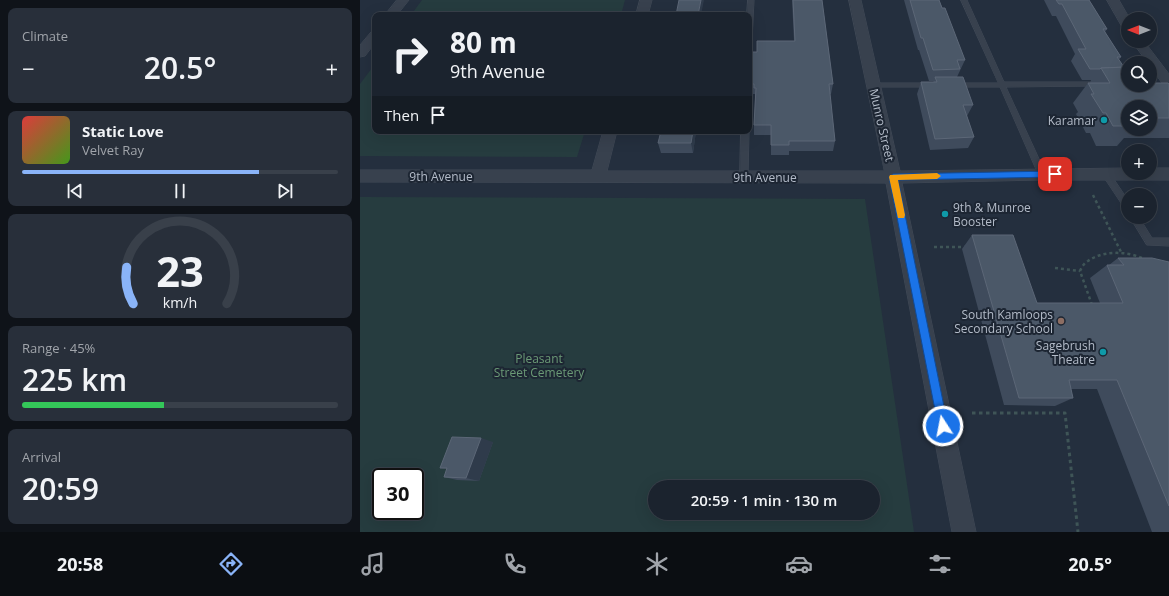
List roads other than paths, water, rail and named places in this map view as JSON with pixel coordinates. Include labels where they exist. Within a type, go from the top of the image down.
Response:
[{"type":"street","points":[[393,12],[403,0]]},
{"type":"street","points":[[643,12],[646,0]]},
{"type":"street","name":"Munro Street","points":[[855,0],[893,177],[964,532]]},
{"type":"street","points":[[1113,0],[1121,14]]},
{"type":"street","points":[[360,54],[372,39]]},
{"type":"street","points":[[1143,48],[1167,84]]},
{"type":"street","points":[[598,176],[609,134]]},
{"type":"street","name":"9th Avenue","points":[[360,176],[893,177],[1042,174],[1169,174]]},
{"type":"lane","points":[[750,12],[751,0]]},
{"type":"lane","points":[[964,0],[1042,174]]},
{"type":"lane","points":[[873,85],[1104,84]]},
{"type":"lane","points":[[744,177],[745,134]]},
{"type":"lane","points":[[1106,174],[1121,196]]},
{"type":"lane","points":[[1138,224],[1150,242],[1169,242]]},
{"type":"place","name":"Karamar","points":[[1104,120]]},
{"type":"place","name":"9th & Munroe Booster","points":[[945,214]]},
{"type":"place","name":"South Kamloops Secondary School","points":[[1061,321]]},
{"type":"place","name":"Sagebrush Theatre","points":[[1103,352]]},
{"type":"park label","name":"Pleasant Street Cemetery","points":[[539,365]]}]
